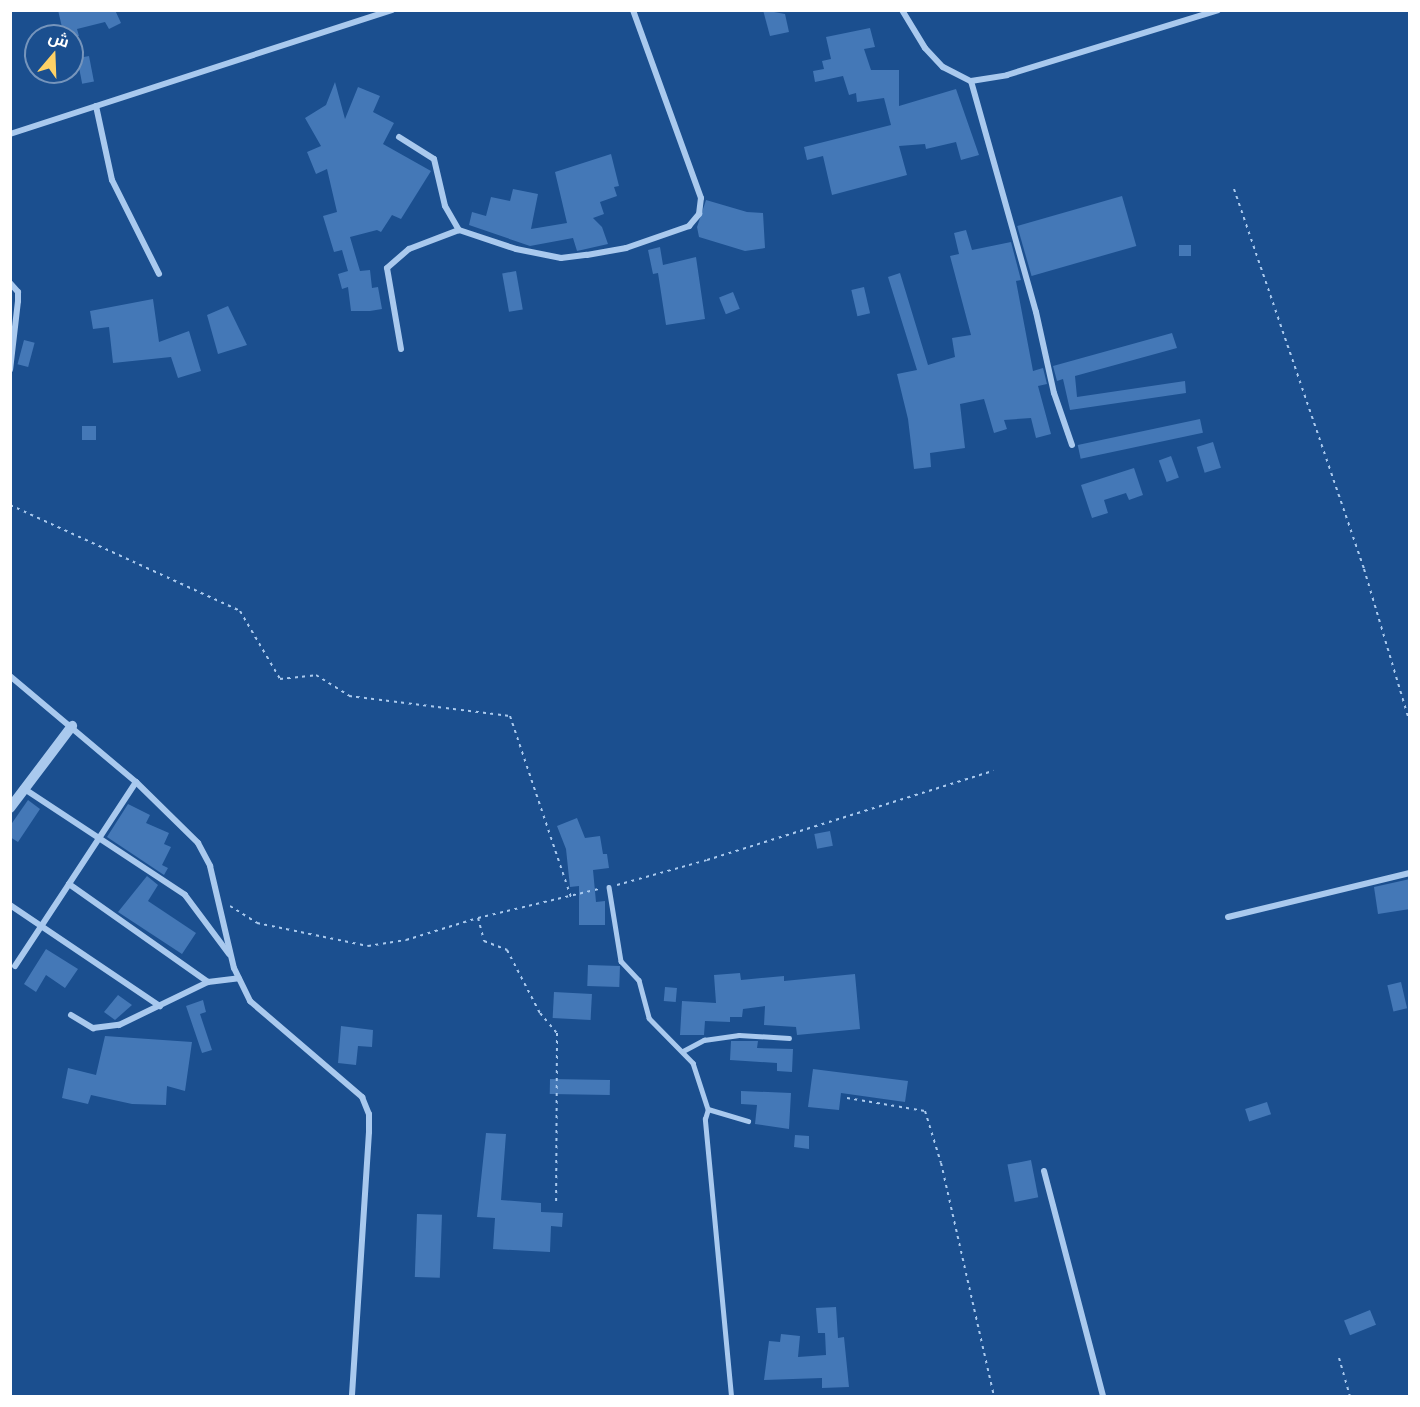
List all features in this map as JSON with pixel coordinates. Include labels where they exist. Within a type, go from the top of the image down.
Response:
[{"type":"street","points":[[10,134],[392,10]]},
{"type":"street","points":[[401,349],[387,268],[409,249],[459,230],[561,258],[626,248],[695,221],[701,207],[699,190],[633,10]]},
{"type":"street","points":[[902,10],[925,48],[943,67],[971,81],[1007,75],[1218,10]]},
{"type":"street","points":[[971,81],[1036,312],[1054,393],[1072,445]]},
{"type":"street","points":[[96,106],[112,180],[159,274]]},
{"type":"street","points":[[399,137],[434,159],[445,206],[459,230]]},
{"type":"street","points":[[10,283],[18,292],[10,370]]},
{"type":"street","points":[[10,676],[136,782],[198,843],[210,866],[231,957],[239,978],[260,1012],[349,1082],[362,1097],[369,1114],[352,1396]]},
{"type":"street","points":[[10,808],[72,726]]},
{"type":"street","points":[[15,966],[136,782]]},
{"type":"street","points":[[23,788],[185,895],[231,957]]},
{"type":"street","points":[[1228,917],[1410,873]]},
{"type":"street","points":[[69,884],[208,982]]},
{"type":"street","points":[[10,905],[160,1006]]},
{"type":"street","points":[[71,1015],[93,1028],[119,1025],[208,982],[239,978]]},
{"type":"street","points":[[1044,1171],[1103,1396]]},
{"type":"lane","points":[[609,886],[621,961],[639,980],[649,1018],[693,1063],[708,1109],[705,1119],[730,1396]]},
{"type":"lane","points":[[683,1051],[704,1040],[739,1035],[789,1038]]},
{"type":"lane","points":[[708,1109],[748,1121]]},
{"type":"path","points":[[1234,189],[1364,569],[1410,723]]},
{"type":"path","points":[[10,505],[240,611],[280,679],[316,675],[349,696],[510,716],[571,897]]},
{"type":"path","points":[[218,898],[257,923],[368,946],[406,940],[478,918],[571,897],[707,860],[993,771]]},
{"type":"path","points":[[478,918],[484,940],[507,950],[540,1013],[557,1033],[556,1205]]},
{"type":"path","points":[[847,1098],[925,1111],[936,1141],[994,1396]]},
{"type":"path","points":[[1339,1358],[1350,1396]]},
{"type":"building","points":[[58,10],[115,10],[121,23],[109,29],[105,22],[84,27],[84,24],[61,24]]},
{"type":"building","points":[[763,10],[785,14],[789,32],[770,36]]},
{"type":"building","points":[[870,28],[875,47],[864,49],[871,70],[899,70],[899,106],[956,89],[979,155],[961,160],[956,142],[926,149],[925,144],[899,146],[907,175],[832,195],[823,156],[807,160],[804,147],[891,125],[884,98],[857,102],[856,93],[849,95],[843,76],[815,82],[813,71],[824,69],[822,61],[831,59],[826,37]]},
{"type":"building","points":[[89,56],[94,82],[84,83],[84,57]]},
{"type":"building","points":[[335,82],[345,119],[358,87],[380,96],[373,112],[394,123],[383,144],[431,171],[401,219],[392,215],[381,232],[377,230],[350,237],[360,271],[370,270],[372,288],[378,287],[382,309],[351,311],[348,287],[342,289],[338,274],[348,271],[342,250],[334,252],[323,216],[337,212],[327,169],[316,174],[307,152],[321,146],[305,118],[326,105]]},
{"type":"building","points":[[611,154],[619,186],[614,187],[617,196],[600,202],[604,214],[593,218],[602,227],[608,244],[577,251],[573,238],[530,246],[469,225],[472,212],[486,216],[491,197],[510,201],[513,189],[538,194],[531,229],[567,223],[555,172]]},
{"type":"building","points":[[1122,196],[1136,246],[1032,276],[1017,226]]},
{"type":"building","points":[[706,200],[747,212],[763,213],[765,248],[745,251],[699,237],[697,227]]},
{"type":"building","points":[[966,230],[972,250],[1011,242],[1021,280],[1016,281],[1033,371],[1043,368],[1047,384],[1038,386],[1051,434],[1036,438],[1031,418],[1004,420],[1007,429],[994,433],[984,399],[960,404],[965,448],[930,453],[931,467],[914,469],[908,419],[897,374],[917,370],[888,277],[900,273],[928,365],[955,357],[952,338],[971,335],[950,256],[959,254],[954,233]]},
{"type":"building","points":[[1179,245],[1191,245],[1191,256],[1179,256]]},
{"type":"building","points":[[660,247],[663,265],[696,257],[705,319],[666,325],[658,273],[653,274],[648,250]]},
{"type":"building","points":[[516,271],[523,309],[509,312],[502,273]]},
{"type":"building","points":[[864,287],[870,313],[857,316],[851,290]]},
{"type":"building","points":[[733,292],[740,309],[726,314],[719,298]]},
{"type":"building","points":[[153,299],[159,342],[189,331],[201,371],[178,378],[171,357],[113,363],[109,327],[93,329],[90,311]]},
{"type":"building","points":[[228,306],[247,345],[218,354],[207,315]]},
{"type":"building","points":[[1172,333],[1177,348],[1075,376],[1077,397],[1185,381],[1186,393],[1070,410],[1063,379],[1057,381],[1053,366]]},
{"type":"building","points":[[24,340],[35,343],[28,367],[18,364]]},
{"type":"building","points":[[1200,419],[1203,433],[1081,459],[1078,445]]},
{"type":"building","points":[[82,426],[96,426],[96,440],[82,440]]},
{"type":"building","points":[[1213,442],[1221,468],[1205,473],[1197,447]]},
{"type":"building","points":[[1171,456],[1179,478],[1167,482],[1159,460]]},
{"type":"building","points":[[1134,468],[1143,495],[1129,500],[1126,493],[1104,500],[1108,513],[1092,518],[1081,485]]},
{"type":"building","points":[[28,800],[40,809],[18,842],[10,837],[10,826]]},
{"type":"building","points":[[128,804],[150,815],[146,823],[169,833],[164,844],[171,847],[162,865],[168,868],[164,875],[107,837]]},
{"type":"building","points":[[577,818],[585,838],[600,836],[603,854],[607,854],[609,868],[593,870],[596,902],[605,901],[605,925],[579,925],[579,886],[570,887],[566,849],[557,826]]},
{"type":"building","points":[[830,831],[833,846],[817,849],[814,834]]},
{"type":"building","points":[[147,876],[158,885],[148,901],[196,933],[182,954],[118,912]]},
{"type":"building","points":[[1410,879],[1410,909],[1378,914],[1374,887]]},
{"type":"building","points":[[46,949],[78,969],[65,988],[46,975],[36,992],[24,984]]},
{"type":"building","points":[[588,965],[620,966],[619,987],[587,986]]},
{"type":"building","points":[[740,973],[741,980],[784,976],[784,981],[855,974],[860,1029],[797,1035],[796,1027],[764,1025],[765,1006],[743,1009],[742,1017],[730,1017],[730,1022],[705,1021],[704,1035],[680,1035],[682,1001],[716,1003],[714,975]]},
{"type":"building","points":[[1401,982],[1407,1008],[1393,1011],[1387,985]]},
{"type":"building","points":[[665,987],[677,988],[676,1002],[664,1001]]},
{"type":"building","points":[[554,992],[592,994],[591,1020],[553,1018]]},
{"type":"building","points":[[118,995],[132,1005],[115,1020],[104,1012]]},
{"type":"building","points":[[203,1000],[206,1012],[200,1014],[212,1050],[202,1053],[186,1006]]},
{"type":"building","points":[[341,1026],[373,1030],[372,1047],[358,1046],[356,1065],[338,1063]]},
{"type":"building","points":[[105,1036],[192,1042],[185,1091],[167,1086],[166,1105],[132,1104],[91,1095],[88,1104],[62,1098],[68,1068],[96,1075]]},
{"type":"building","points":[[731,1041],[758,1041],[757,1048],[793,1049],[792,1072],[777,1071],[777,1063],[730,1060]]},
{"type":"building","points":[[813,1069],[908,1081],[905,1102],[841,1093],[839,1110],[808,1107]]},
{"type":"building","points":[[550,1079],[610,1080],[610,1095],[550,1094]]},
{"type":"building","points":[[741,1091],[791,1093],[789,1129],[755,1124],[757,1105],[741,1104]]},
{"type":"building","points":[[1267,1102],[1271,1114],[1249,1121],[1245,1109]]},
{"type":"building","points":[[486,1133],[506,1134],[501,1200],[541,1203],[541,1212],[563,1213],[562,1227],[551,1226],[550,1252],[493,1249],[495,1218],[477,1217]]},
{"type":"building","points":[[795,1135],[809,1136],[809,1149],[794,1147]]},
{"type":"building","points":[[1031,1160],[1038,1197],[1015,1202],[1007,1165]]},
{"type":"building","points":[[417,1214],[442,1215],[440,1278],[415,1277]]},
{"type":"building","points":[[836,1307],[838,1338],[844,1337],[849,1387],[822,1388],[822,1378],[764,1380],[769,1341],[780,1342],[781,1334],[800,1336],[798,1357],[826,1355],[825,1333],[818,1333],[816,1308]]},
{"type":"building","points":[[1370,1310],[1376,1325],[1350,1335],[1344,1320]]}]
